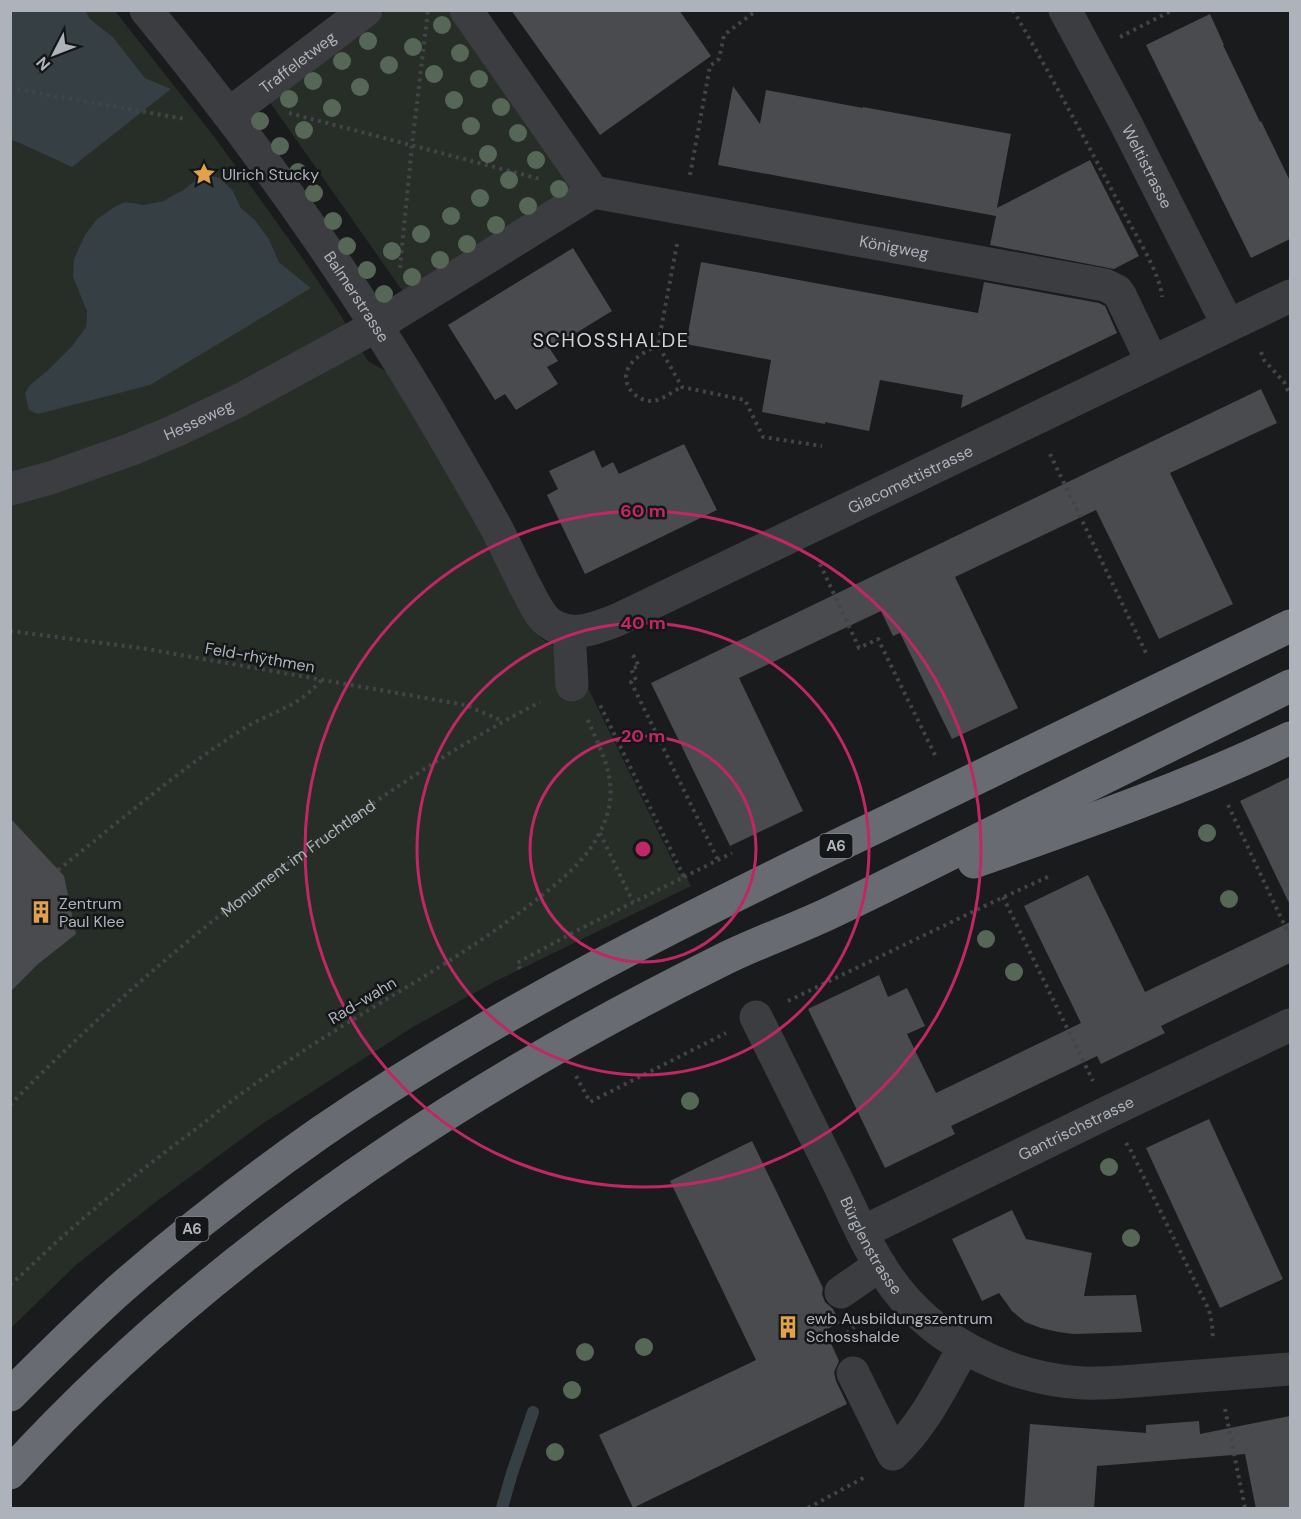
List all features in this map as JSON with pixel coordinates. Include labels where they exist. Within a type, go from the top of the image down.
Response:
[{"type":"highway","name":"A6","points":[[10,1395],[118,1291],[182,1236],[321,1133],[468,1039],[585,973],[699,913],[1290,626]]},
{"type":"highway","points":[[10,1473],[93,1388],[152,1332],[216,1278],[284,1225],[353,1176],[495,1084],[610,1019],[724,959],[831,913],[1290,686]]},
{"type":"highway","points":[[831,913],[1135,805],[1290,738]]},
{"type":"street","name":"Balmerstrasse","points":[[146,10],[229,114],[314,233],[376,326],[465,473],[544,618],[569,631]]},
{"type":"street","name":"Traffeletweg","points":[[229,114],[366,10]]},
{"type":"street","points":[[466,10],[593,192]]},
{"type":"street","name":"Weltistrasse","points":[[1065,10],[1124,120],[1228,325]]},
{"type":"street","name":"Königweg","points":[[593,192],[1105,285],[1117,291],[1121,297],[1152,362]]},
{"type":"street","name":"Hesseweg","points":[[10,489],[50,478],[132,449],[238,401],[376,326],[593,192]]},
{"type":"street","name":"Giacomettistrasse","points":[[569,631],[584,632],[617,620],[1290,296]]},
{"type":"street","points":[[569,631],[584,692]]},
{"type":"street","name":"Bürglenstrasse","points":[[756,1017],[880,1265],[897,1290],[935,1328],[964,1347],[1000,1365],[1059,1381],[1101,1383],[1290,1369]]},
{"type":"street","name":"Gantrischstrasse","points":[[862,1232],[1290,1025]]},
{"type":"street","points":[[841,1292],[880,1265]]},
{"type":"street","points":[[853,1372],[893,1454],[909,1439],[925,1418],[964,1347]]},
{"type":"path","points":[[400,270],[428,10]]},
{"type":"path","points":[[682,387],[658,345],[710,66],[719,59],[724,34],[757,10]]},
{"type":"path","points":[[1013,10],[1073,117],[1158,278],[1162,293],[1162,307],[1156,318],[1137,330]]},
{"type":"path","points":[[1120,37],[1173,10]]},
{"type":"path","points":[[10,88],[167,116]]},
{"type":"path","points":[[289,113],[593,192]]},
{"type":"path","points":[[658,345],[635,359],[628,368],[625,378],[627,386],[645,401],[655,401],[682,387],[746,400],[763,437],[822,446]]},
{"type":"path","points":[[1261,352],[1264,360],[1284,382],[1290,395]]},
{"type":"path","points":[[1050,454],[1147,655]]},
{"type":"path","points":[[820,564],[860,648],[878,639],[935,755]]},
{"type":"path","name":"Feld-rhÿthmen","points":[[10,631],[141,648],[465,705],[503,721]]},
{"type":"path","points":[[633,655],[639,666],[631,669],[636,680],[631,682],[718,860]]},
{"type":"path","points":[[58,870],[205,755],[250,724],[295,703],[313,691],[322,679]]},
{"type":"path","points":[[576,931],[684,877],[584,692]]},
{"type":"path","name":"Monument im Fruchtland","points":[[10,1105],[122,998],[242,897],[326,835],[416,774],[503,721],[584,692]]},
{"type":"path","name":"Rad-wahn","points":[[10,1285],[144,1168],[258,1082],[329,1034],[502,927],[564,878],[590,849],[610,809],[611,788],[608,766],[584,692]]},
{"type":"path","points":[[1228,806],[1290,937]]},
{"type":"path","points":[[600,833],[633,902]]},
{"type":"path","points":[[677,1058],[1003,897],[1056,874]]},
{"type":"path","points":[[1003,897],[1022,936]]},
{"type":"path","points":[[1219,1375],[1245,1509]]},
{"type":"path","points":[[808,1509],[867,1476],[893,1454]]},
{"type":"shaded area","points":[[11,10],[86,11],[90,19],[113,37],[145,78],[171,89],[72,167],[11,140]]},
{"type":"shaded area","points":[[86,11],[115,11],[252,188],[338,311],[368,361],[387,372],[453,481],[533,630],[550,644],[571,653],[679,874],[684,872],[691,886],[494,982],[413,1027],[262,1124],[157,1201],[76,1265],[11,1328],[11,140],[22,144],[170,89],[145,78],[113,37],[90,19]],"holes":[[[204,174],[233,191],[241,208],[255,220],[269,239],[279,262],[311,288],[31,385],[71,347],[86,327],[87,313],[73,277],[126,202],[153,204],[176,194]]]},
{"type":"shaded area","points":[[386,11],[451,11],[573,192],[406,296],[269,101]]},
{"type":"shaded area","points":[[204,174],[220,178],[233,191],[241,208],[255,220],[269,239],[279,262],[311,288],[150,385],[38,414],[29,410],[25,393],[30,385],[71,347],[86,327],[87,312],[73,277],[74,259],[85,235],[97,219],[116,206],[126,202],[144,205],[163,201],[183,190]]},
{"type":"building","points":[[511,10],[679,10],[711,56],[600,135]]},
{"type":"building","points":[[1210,14],[1290,181],[1290,239],[1251,258],[1146,45]]},
{"type":"building","points":[[733,86],[760,124],[766,90],[1011,134],[997,208],[1090,160],[1139,256],[1114,269],[990,245],[996,216],[718,165]]},
{"type":"building","points":[[573,248],[612,311],[550,349],[558,361],[547,367],[558,384],[516,410],[505,394],[495,400],[448,325]]},
{"type":"building","points":[[701,262],[978,313],[984,282],[1099,303],[1105,306],[1117,333],[961,408],[963,395],[880,380],[869,431],[825,422],[825,424],[762,412],[771,360],[686,344]]},
{"type":"building","points":[[1261,389],[1277,423],[1170,473],[1233,604],[1159,639],[1096,510],[955,577],[1018,708],[952,739],[900,633],[893,636],[881,611],[739,678],[803,811],[730,846],[651,683]]},
{"type":"building","points":[[684,444],[717,510],[585,574],[547,495],[558,489],[549,471],[594,450],[602,468],[613,462],[619,474]]},
{"type":"building","points":[[1290,777],[1290,905],[1240,801]]},
{"type":"building","name":"Zentrum Paul Klee","points":[[10,818],[64,876],[76,934],[38,964],[10,992]]},
{"type":"building","points":[[1088,875],[1145,992],[1290,922],[1290,963],[1161,1026],[1165,1033],[1101,1064],[1097,1056],[951,1126],[955,1134],[885,1168],[808,1009],[879,975],[888,997],[907,988],[925,1026],[907,1034],[936,1093],[1081,1023],[1024,906]]},
{"type":"building","points":[[1209,1119],[1283,1279],[1220,1308],[1146,1148]]},
{"type":"building","name":"ewb Ausbildungszentrum Schosshalde","points":[[752,1141],[823,1288],[822,1294],[825,1302],[833,1309],[840,1323],[825,1330],[839,1361],[834,1372],[847,1404],[633,1508],[599,1435],[756,1360],[670,1181]]},
{"type":"building","points":[[1012,1210],[1026,1239],[1092,1253],[1084,1296],[1136,1295],[1142,1332],[1074,1334],[1058,1332],[1025,1322],[1012,1311],[999,1293],[982,1301],[952,1239]]},
{"type":"building","points":[[1290,1416],[1290,1509],[1256,1509],[1245,1454],[1097,1466],[1094,1509],[1024,1509],[1030,1424],[1146,1433],[1146,1425],[1199,1421],[1200,1434]]},
{"type":"waterway","points":[[502,1508],[533,1412]]},
{"type":"place","name":"Ulrich Stucky","points":[[204,174]]},
{"type":"place","name":"Zentrum Paul Klee","points":[[41,912]]},
{"type":"place","name":"ewb Ausbildungszentrum Schosshalde","points":[[788,1327]]},
{"type":"district","name":"SCHOSSHALDE","points":[[611,340]]}]
